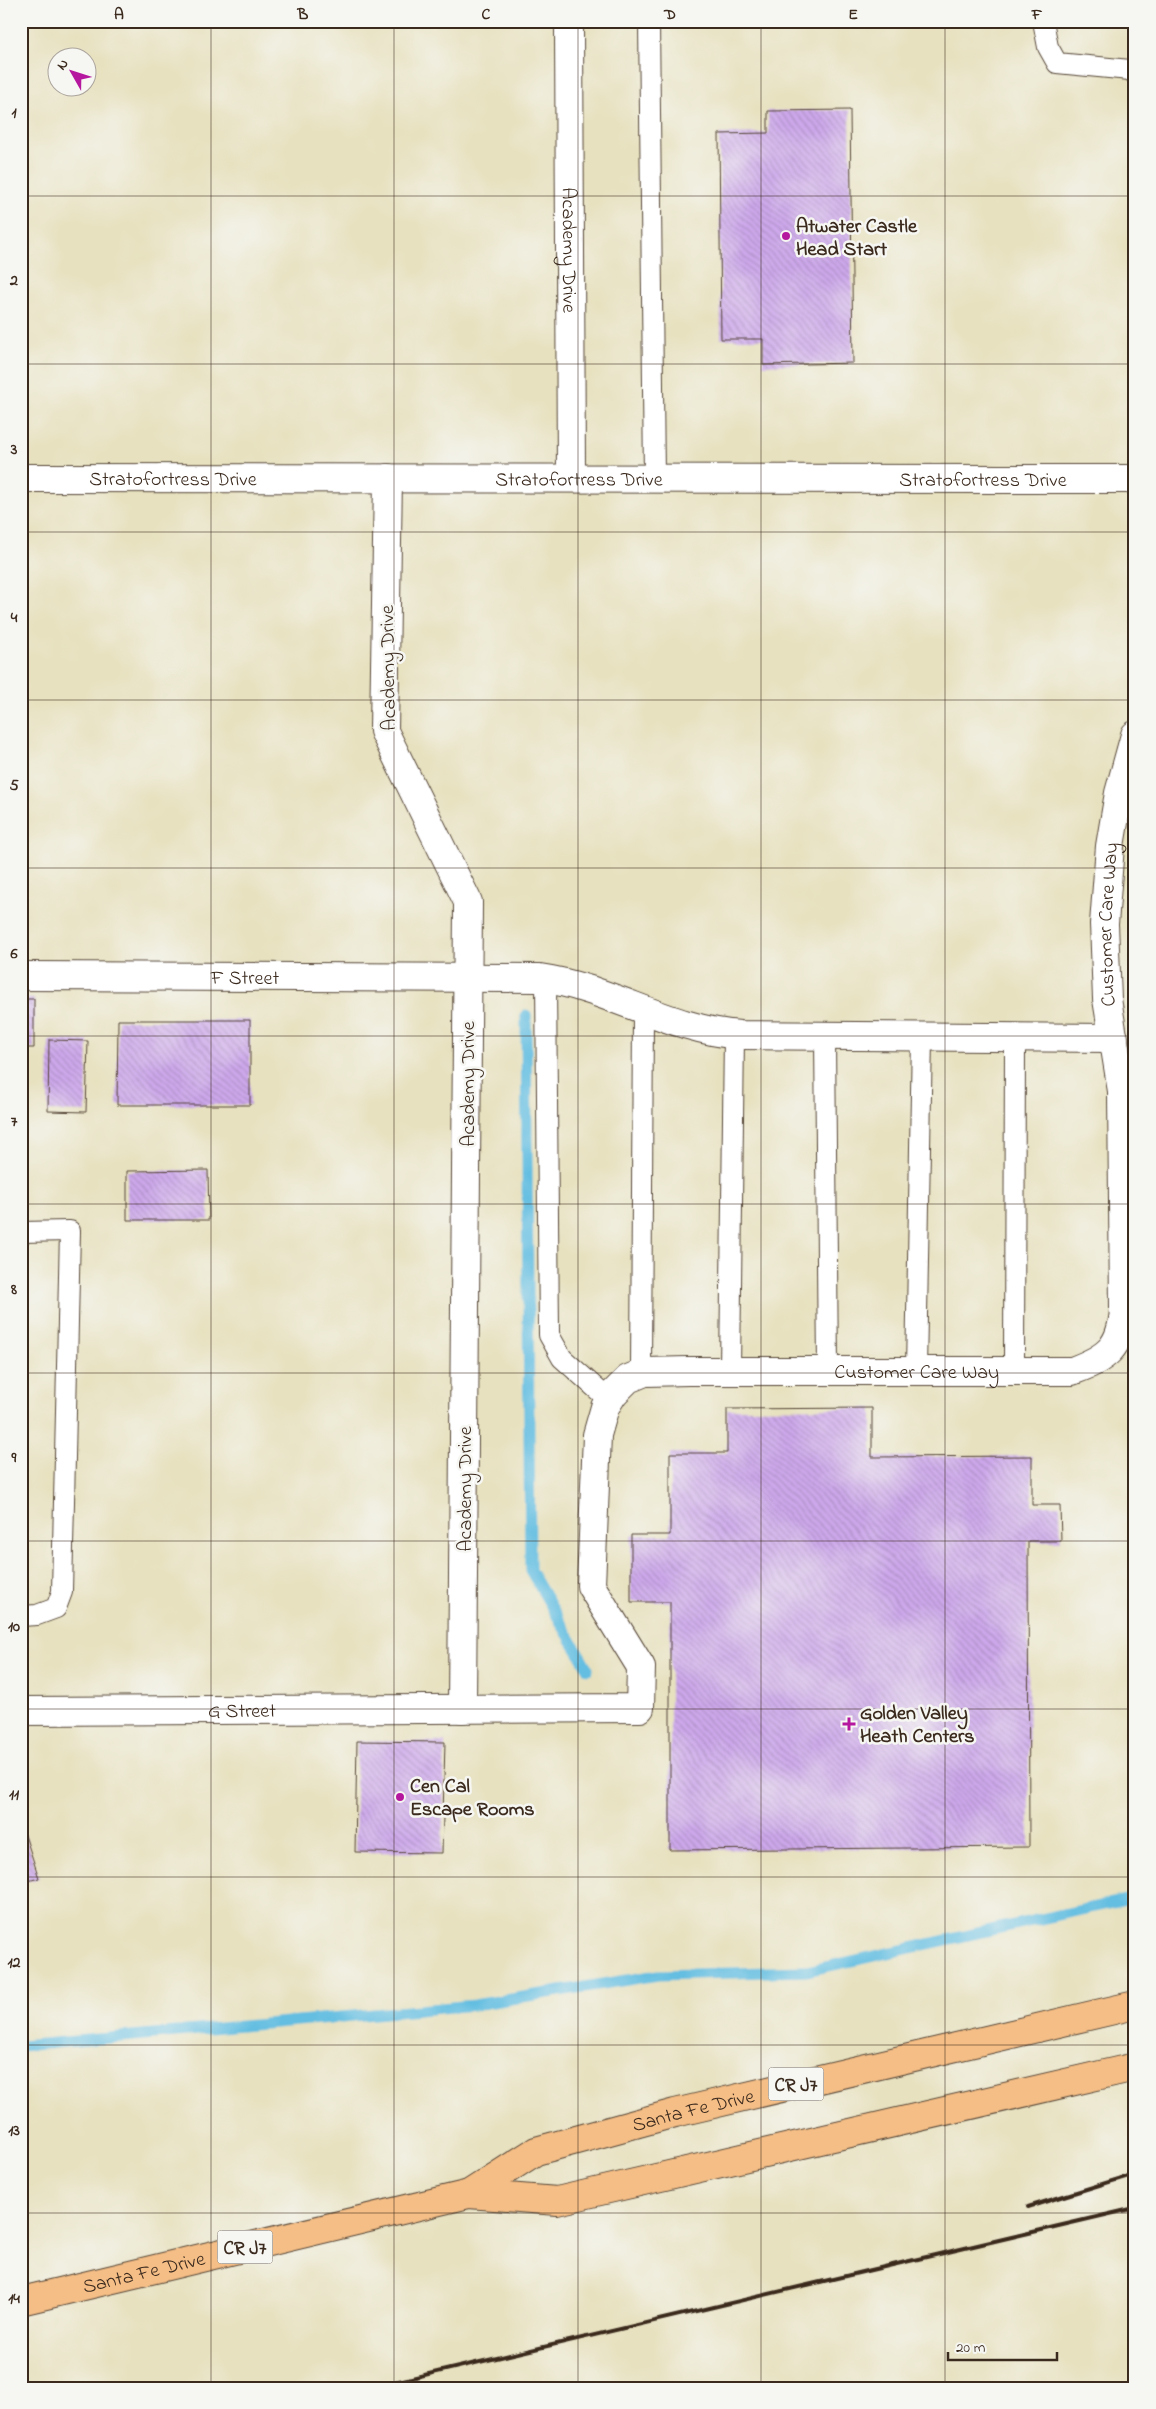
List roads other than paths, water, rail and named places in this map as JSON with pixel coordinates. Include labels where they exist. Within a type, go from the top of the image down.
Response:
[{"type":"main road","name":"Santa Fe Drive","points":[[469,2194],[536,2151],[675,2113],[1135,2005]]},
{"type":"main road","name":"Santa Fe Drive","points":[[21,2301],[469,2194],[557,2201],[1135,2067]]},
{"type":"street","name":"Academy Drive","points":[[569,21],[571,478]]},
{"type":"street","name":"Stratofortress Drive","points":[[21,478],[1135,479]]},
{"type":"street","name":"Academy Drive","points":[[388,478],[384,731],[468,902],[462,1709]]},
{"type":"street","name":"Customer Care Way","points":[[462,1709],[640,1708],[641,1667],[591,1586],[597,1435],[605,1407],[628,1379],[645,1372],[730,1370],[1072,1371],[1096,1362],[1111,1350],[1122,1330],[1124,1310],[1128,1123],[1114,1038],[1104,955],[1106,891],[1118,793],[1135,735]]},
{"type":"street","name":"F Street","points":[[21,976],[546,979],[576,986],[712,1032],[825,1036],[1114,1038]]},
{"type":"street","name":"G Street","points":[[21,1711],[462,1709]]},
{"type":"lane","points":[[649,21],[654,478]]},
{"type":"lane","points":[[1044,21],[1048,47],[1057,63],[1130,70],[1135,74]]},
{"type":"lane","points":[[546,979],[549,1334],[554,1347],[562,1358],[609,1400]]},
{"type":"lane","points":[[641,1374],[643,1010]]},
{"type":"lane","points":[[730,1370],[734,1034]]},
{"type":"lane","points":[[825,1036],[828,1371]]},
{"type":"lane","points":[[916,1371],[922,1037]]},
{"type":"lane","points":[[1014,1371],[1015,1037]]},
{"type":"lane","points":[[21,1232],[70,1232],[62,1592],[56,1608],[37,1615],[21,1616]]},
{"type":"waterway","points":[[526,1015],[530,1570],[588,1669]]},
{"type":"waterway","points":[[21,2046],[474,2005],[658,1975],[807,1971],[1135,1898]]},
{"type":"railway","points":[[1028,2207],[1135,2174]]},
{"type":"railway","points":[[369,2388],[1135,2208]]},
{"type":"place","name":"Atwater Castle Head Start","points":[[786,236]]},
{"type":"place","name":"Golden Valley Heath Centers","points":[[849,1724]]},
{"type":"place","name":"Cen Cal Escape Rooms","points":[[400,1797]]}]
